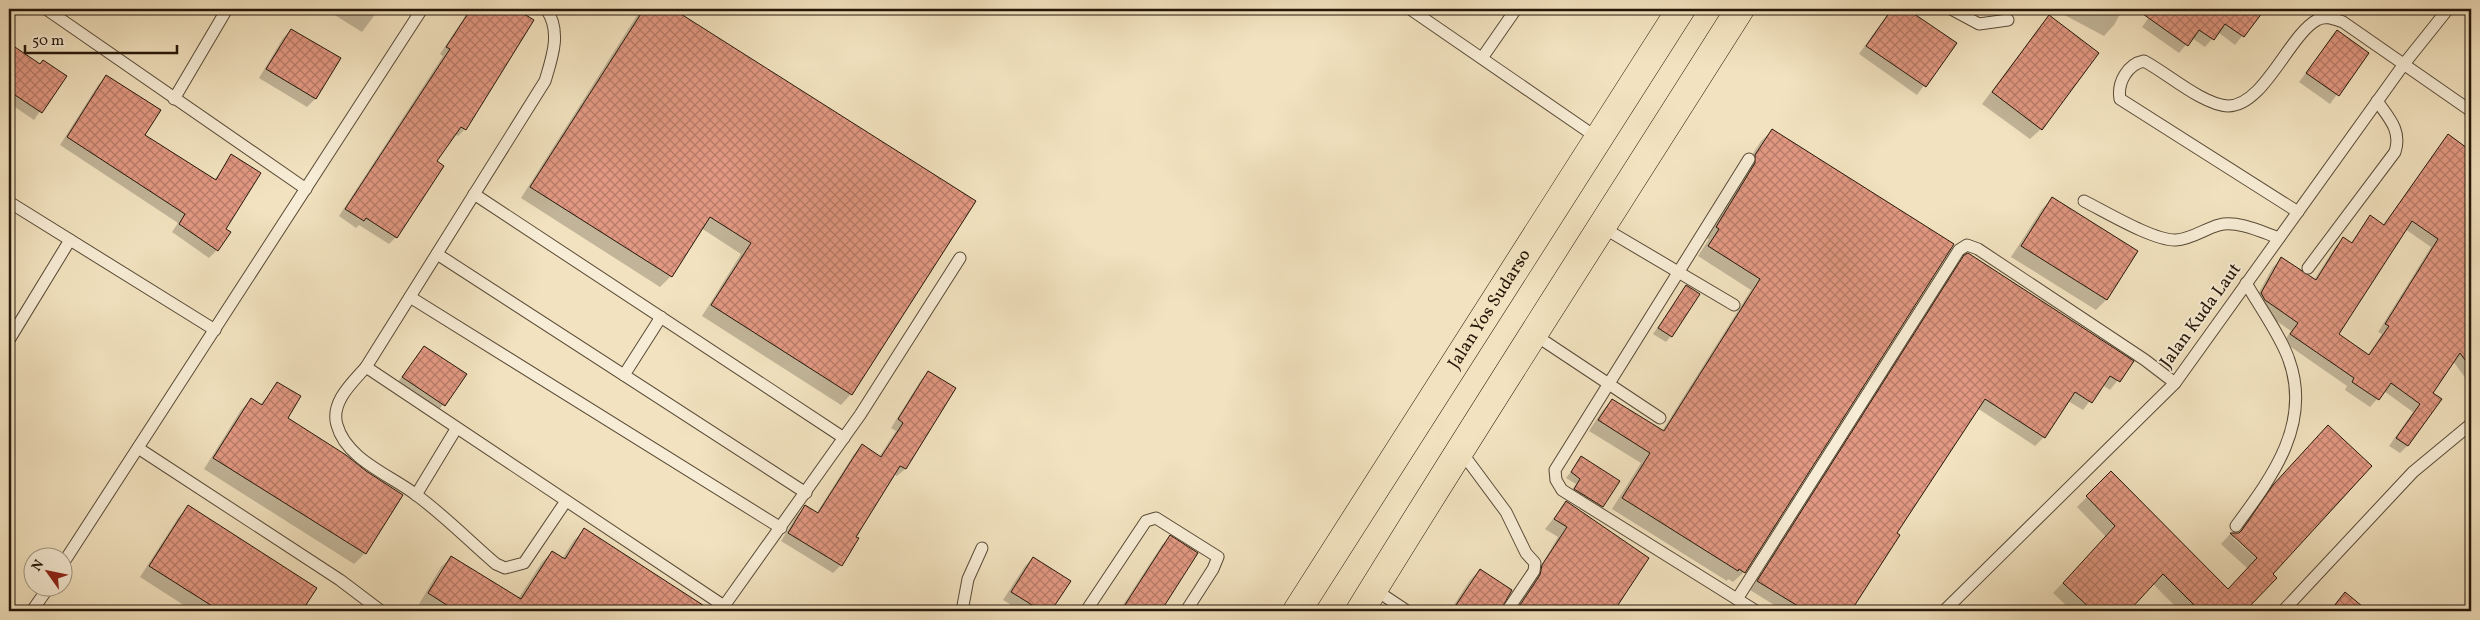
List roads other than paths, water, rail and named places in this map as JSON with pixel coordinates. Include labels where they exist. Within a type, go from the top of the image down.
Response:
[{"type":"main road","name":"Jalan Yos Sudarso","points":[[1297,611],[1682,9]]},
{"type":"main road","points":[[1367,600],[1459,449],[1534,335],[1740,9]]},
{"type":"lane","points":[[46,9],[174,99],[306,188]]},
{"type":"lane","points":[[174,99],[227,9]]},
{"type":"lane","points":[[72,550],[422,9]]},
{"type":"lane","points":[[546,9],[552,17],[555,49],[544,81],[366,367],[346,390],[338,404],[336,424],[344,440],[357,455],[416,495],[496,564],[505,568],[524,563],[566,502]]},
{"type":"lane","points":[[1410,9],[1600,139]]},
{"type":"lane","points":[[1482,58],[1516,9]]},
{"type":"lane","points":[[1951,9],[1979,24],[2008,20]]},
{"type":"lane","name":"Jalan Kuda Laut","points":[[1944,611],[2175,383],[2404,64],[2448,9]]},
{"type":"lane","points":[[2298,212],[2120,99],[2118,91],[2127,72],[2136,63],[2144,61],[2210,102],[2227,106],[2241,104],[2253,95],[2305,30],[2316,20],[2326,17],[2342,22],[2471,111]]},
{"type":"lane","points":[[2308,268],[2395,152],[2398,142],[2396,130],[2377,101]]},
{"type":"lane","points":[[1749,159],[1680,273],[1555,470],[1556,480],[1562,490],[1756,611]]},
{"type":"lane","points":[[474,194],[844,438]]},
{"type":"lane","points":[[2084,201],[2160,239],[2175,240],[2192,237],[2218,225],[2228,223],[2279,238]]},
{"type":"lane","points":[[9,202],[215,330]]},
{"type":"lane","points":[[1602,227],[1734,305]]},
{"type":"lane","points":[[9,340],[70,240]]},
{"type":"lane","points":[[1737,599],[1958,250],[1967,245],[1978,249],[2145,360],[2175,383]]},
{"type":"lane","points":[[437,254],[806,493]]},
{"type":"lane","points":[[366,367],[727,609],[844,438],[960,258]]},
{"type":"lane","points":[[2236,526],[2267,483],[2290,440],[2295,412],[2296,385],[2289,359],[2246,283]]},
{"type":"lane","points":[[410,297],[781,528]]},
{"type":"lane","points":[[624,375],[661,317]]},
{"type":"lane","points":[[1534,335],[1660,418]]},
{"type":"lane","points":[[2282,611],[2413,472],[2471,424]]},
{"type":"lane","points":[[416,495],[456,429]]},
{"type":"lane","points":[[138,448],[340,580],[381,611]]},
{"type":"lane","points":[[1459,449],[1506,512],[1526,553],[1535,563],[1534,571],[1507,611]]},
{"type":"lane","points":[[1086,611],[1146,521],[1156,518],[1218,557],[1214,569],[1186,611]]},
{"type":"lane","points":[[962,611],[968,579],[982,548]]},
{"type":"lane","points":[[32,611],[41,598]]},
{"type":"lane","points":[[1367,600],[1407,611]]}]
